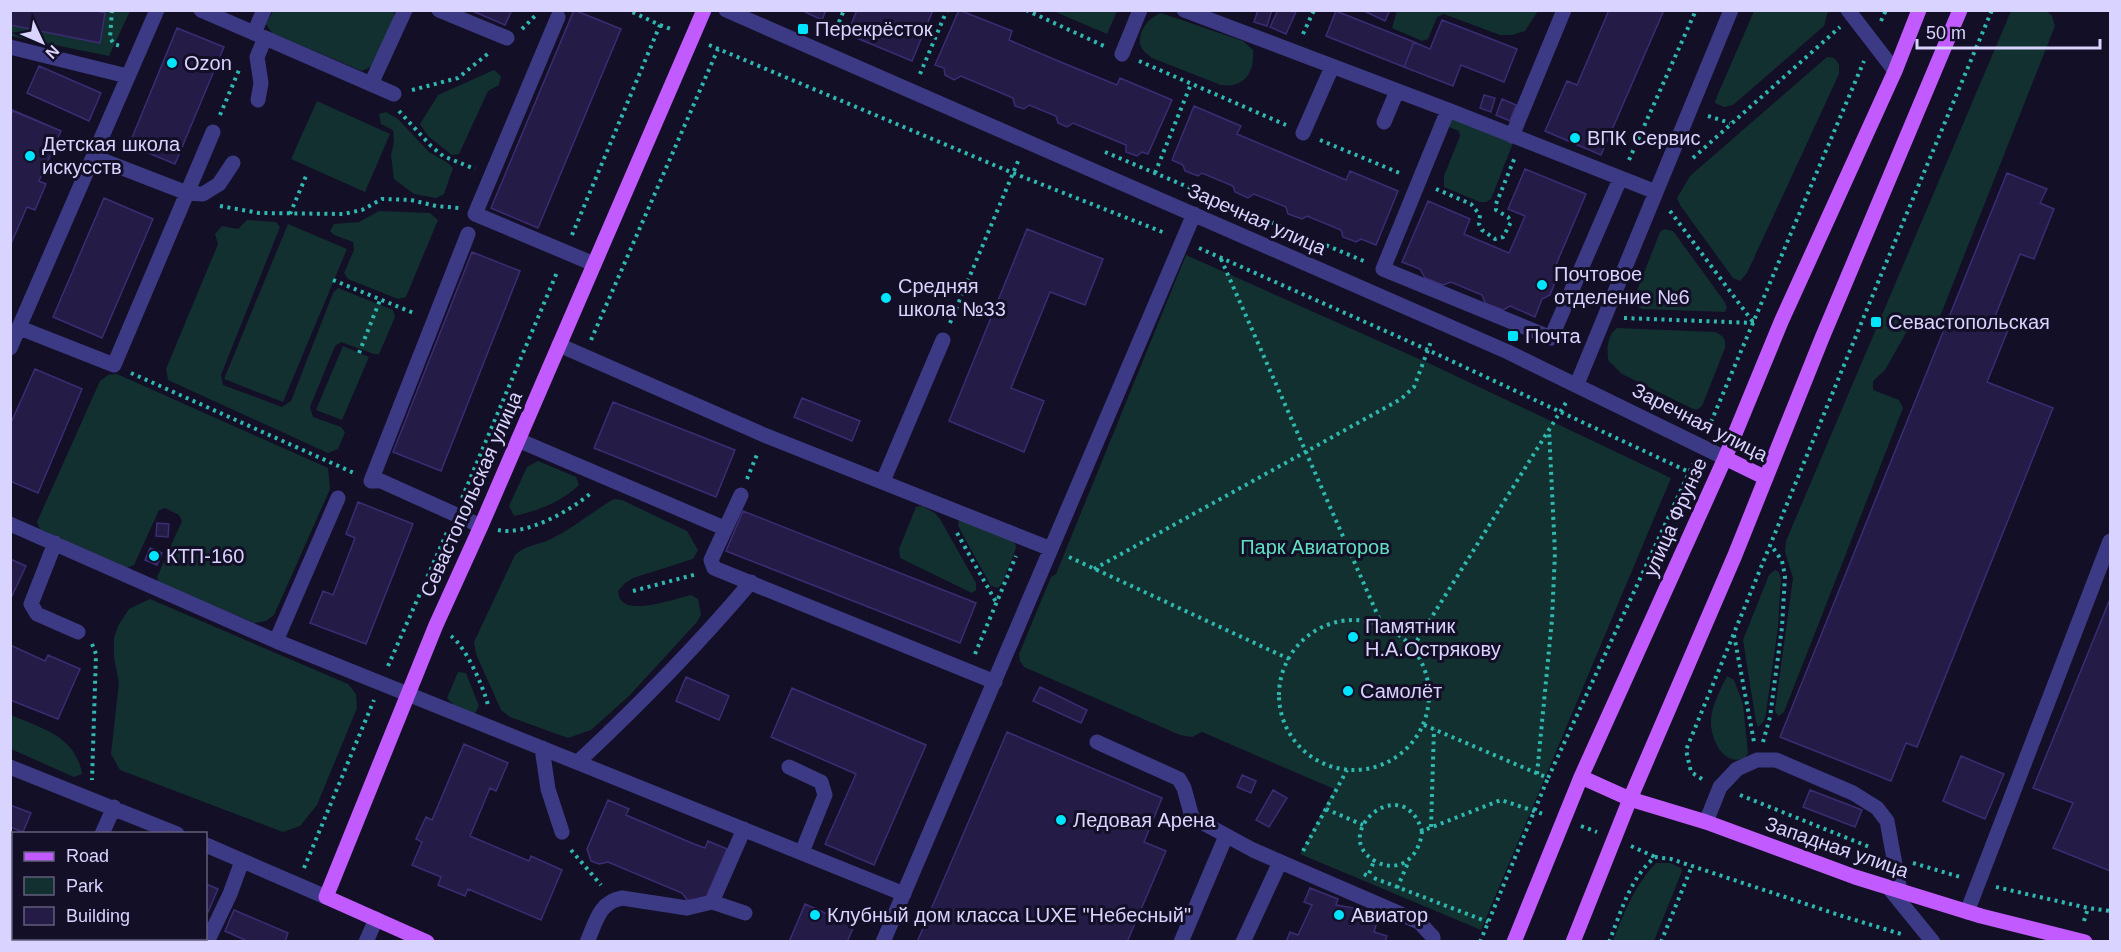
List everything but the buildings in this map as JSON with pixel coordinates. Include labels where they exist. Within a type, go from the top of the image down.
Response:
[{"type":"main road","name":"Севастопольская улица","points":[[326,897],[436,625],[704,10]]},
{"type":"main road","name":"улица Фрунзе","points":[[1514,942],[1581,777],[1725,458],[1781,322],[1895,71],[1919,10]]},
{"type":"main road","points":[[1573,942],[1630,799],[1736,555],[1822,338],[1960,10]]},
{"type":"main road","name":"Заречная улица","points":[[1725,458],[1766,478]]},
{"type":"main road","name":"Западная улица","points":[[1581,777],[1630,799],[1706,822],[1823,866],[1967,912],[2085,942]]},
{"type":"main road","points":[[326,897],[427,942]]},
{"type":"street","points":[[11,344],[20,328],[157,10]]},
{"type":"street","points":[[201,10],[383,89],[405,10]]},
{"type":"street","points":[[258,100],[261,84],[257,57],[264,10]]},
{"type":"street","points":[[440,10],[507,38]]},
{"type":"street","name":"Заречная улица","points":[[726,10],[1439,322],[1577,384],[1725,458]]},
{"type":"street","points":[[1122,54],[1140,10]]},
{"type":"street","points":[[1184,10],[1656,192]]},
{"type":"street","points":[[1512,136],[1564,10]]},
{"type":"street","points":[[1577,384],[1731,10]]},
{"type":"street","points":[[1850,13],[1895,71]]},
{"type":"street","points":[[558,17],[475,214],[594,264]]},
{"type":"street","points":[[10,47],[127,76]]},
{"type":"street","points":[[1303,133],[1332,67]]},
{"type":"street","points":[[1384,122],[1397,91]]},
{"type":"street","points":[[1448,110],[1383,269],[1551,338],[1620,179]]},
{"type":"street","points":[[20,328],[114,365],[213,132]]},
{"type":"street","points":[[94,157],[187,194],[203,194],[219,183],[233,163]]},
{"type":"street","points":[[883,942],[1194,213]]},
{"type":"street","points":[[468,234],[371,481],[381,482],[481,526]]},
{"type":"street","points":[[883,481],[943,340]]},
{"type":"street","points":[[559,345],[765,435],[1051,549]]},
{"type":"street","points":[[518,441],[724,528]]},
{"type":"street","points":[[741,495],[711,560],[714,568],[994,682]]},
{"type":"street","points":[[276,641],[338,498]]},
{"type":"street","points":[[10,524],[276,641],[904,894]]},
{"type":"street","points":[[1967,912],[2110,541]]},
{"type":"street","points":[[55,543],[31,604],[37,614],[78,632]]},
{"type":"street","points":[[578,762],[635,709],[709,632],[751,582]]},
{"type":"street","points":[[1097,741],[1179,779],[1184,788],[1192,817],[1280,862],[1419,922],[1433,937],[1433,942]]},
{"type":"street","points":[[542,747],[548,789],[562,832]]},
{"type":"street","points":[[1706,822],[1720,787],[1737,769],[1757,760],[1776,760],[1853,793],[1877,808],[1887,821],[1895,857],[1894,889],[1933,942]]},
{"type":"street","points":[[10,767],[172,832]]},
{"type":"street","points":[[789,767],[821,782],[825,795],[802,852]]},
{"type":"street","points":[[103,832],[114,807]]},
{"type":"street","points":[[712,902],[744,829]]},
{"type":"street","points":[[1181,942],[1226,836]]},
{"type":"street","points":[[207,845],[326,897]]},
{"type":"street","points":[[207,942],[230,894],[242,861]]},
{"type":"street","points":[[1243,942],[1280,862]]},
{"type":"street","points":[[587,942],[604,906],[613,900],[622,898],[687,908],[712,902],[745,914]]},
{"type":"street","points":[[366,942],[376,919]]},
{"type":"path","points":[[112,10],[110,38],[112,42],[138,51]]},
{"type":"path","points":[[297,884],[660,25],[628,10]]},
{"type":"path","points":[[833,37],[844,10]]},
{"type":"path","points":[[920,74],[946,10]]},
{"type":"path","points":[[1295,53],[1314,10]]},
{"type":"path","points":[[1620,179],[1696,10]]},
{"type":"path","points":[[1480,942],[1548,778],[1701,446],[1886,10]]},
{"type":"path","points":[[1691,772],[1686,750],[1992,10]]},
{"type":"path","points":[[462,164],[443,156],[431,146],[393,105],[383,89],[458,78],[541,11]]},
{"type":"path","points":[[1689,162],[1850,13]]},
{"type":"path","points":[[585,356],[718,49]]},
{"type":"path","points":[[213,132],[243,60]]},
{"type":"path","points":[[1155,173],[1191,84]]},
{"type":"path","points":[[943,340],[1027,141]]},
{"type":"path","points":[[290,214],[306,176]]},
{"type":"path","points":[[1656,192],[1754,323]]},
{"type":"path","points":[[187,194],[228,208],[259,213],[343,214],[362,210],[382,199],[411,200],[436,206],[454,206],[475,214]]},
{"type":"path","points":[[1221,258],[1382,625]]},
{"type":"path","points":[[333,280],[434,322]]},
{"type":"path","points":[[359,353],[380,300]]},
{"type":"path","points":[[1605,318],[1754,323]]},
{"type":"path","points":[[1094,568],[1401,399],[1414,387],[1439,322]]},
{"type":"path","points":[[114,365],[371,481]]},
{"type":"path","points":[[1413,647],[1577,384]]},
{"type":"path","points":[[1537,774],[1552,619],[1555,553],[1549,429]]},
{"type":"path","points":[[741,495],[765,435]]},
{"type":"path","points":[[481,526],[510,533],[543,522],[582,500],[608,479]]},
{"type":"path","points":[[941,505],[996,603]]},
{"type":"path","points":[[968,671],[1023,538]]},
{"type":"path","points":[[1757,760],[1770,717],[1782,627],[1785,576],[1782,561],[1770,544]]},
{"type":"path","points":[[1066,555],[1288,658]]},
{"type":"path","points":[[633,591],[714,568]]},
{"type":"path","points":[[1358,620],[1382,625],[1400,635],[1413,647],[1423,663],[1430,689],[1429,707],[1424,725],[1409,747],[1394,759],[1369,769],[1347,770],[1324,765],[1296,743],[1286,727],[1280,710],[1279,692],[1288,658],[1307,637],[1331,623],[1358,620]]},
{"type":"path","points":[[436,625],[456,640],[477,675],[487,699],[494,729]]},
{"type":"path","points":[[78,632],[91,642],[96,654],[92,799]]},
{"type":"path","points":[[1734,634],[1757,760]]},
{"type":"path","points":[[1424,725],[1548,778]]},
{"type":"path","points":[[1431,827],[1434,729]]},
{"type":"path","points":[[1295,868],[1347,770]]},
{"type":"path","points":[[1422,831],[1501,800],[1534,812],[1564,819],[1655,857],[1671,859],[1906,935]]},
{"type":"path","points":[[1396,888],[1408,862],[1422,841],[1422,831],[1420,822],[1413,813],[1402,807],[1391,805],[1379,808],[1369,815],[1363,825],[1361,844],[1374,861],[1394,866],[1408,862]]},
{"type":"path","points":[[1326,809],[1363,825]]},
{"type":"path","points":[[1780,811],[1895,857],[1979,883],[2088,908],[2110,910]]},
{"type":"path","points":[[562,832],[569,848],[613,900]]},
{"type":"path","points":[[1609,942],[1630,890],[1643,867],[1655,857]]},
{"type":"path","points":[[1368,876],[1374,861]]},
{"type":"path","points":[[1661,942],[1692,866]]},
{"type":"path","points":[[1357,871],[1488,922]]},
{"type":"green space","points":[[1051,10],[1117,10],[1117,11],[1107,34]]},
{"type":"green space","points":[[1397,10],[1538,11],[1525,31],[1512,35],[1500,35],[1444,14],[1437,17],[1428,39],[1422,41],[1392,28]]},
{"type":"green space","points":[[10,11],[130,11],[109,56],[11,36]]},
{"type":"green space","points":[[273,11],[394,11],[394,17],[372,66],[362,71],[272,33],[266,24]]},
{"type":"green space","points":[[1754,11],[1828,11],[1824,26],[1733,105],[1724,107],[1715,101]]},
{"type":"green space","points":[[2011,11],[2047,11],[2052,16],[2055,26],[1937,324],[1929,329],[1915,323],[1911,324],[1885,370],[1873,381],[1873,390],[1899,400],[1903,408],[1784,712],[1779,716],[1775,710],[1793,578],[1785,552],[1786,541]]},
{"type":"green space","points":[[1161,13],[1243,41],[1253,50],[1250,72],[1236,84],[1221,85],[1152,58],[1142,48],[1141,33],[1153,17]]},
{"type":"green space","points":[[1827,57],[1834,58],[1839,64],[1839,74],[1747,273],[1740,281],[1733,278],[1677,198],[1690,176]]},
{"type":"green space","points":[[494,70],[501,76],[499,85],[488,91],[459,154],[452,155],[428,136],[420,124],[438,95]]},
{"type":"green space","points":[[317,101],[390,134],[365,192],[291,159]]},
{"type":"green space","points":[[386,112],[398,119],[429,152],[453,168],[444,194],[436,198],[414,194],[394,179],[391,156],[394,141],[393,130],[381,124],[379,114]]},
{"type":"green space","points":[[1450,117],[1513,143],[1491,199],[1486,202],[1480,202],[1444,187],[1444,176],[1460,136],[1459,131],[1447,124]]},
{"type":"green space","points":[[379,211],[430,213],[438,220],[406,297],[398,299],[348,279],[344,273],[354,250],[353,242],[334,235],[330,231],[334,224],[359,222]]},
{"type":"green space","points":[[247,220],[276,222],[280,227],[221,375],[223,385],[282,407],[291,401],[333,293],[338,288],[393,310],[395,317],[379,354],[341,342],[335,346],[310,407],[313,417],[341,427],[345,432],[338,449],[328,453],[168,380],[166,369],[218,244],[215,234],[222,226],[238,229]]},
{"type":"green space","points":[[288,224],[347,249],[283,402],[224,379]]},
{"type":"green space","points":[[1664,229],[1673,231],[1724,301],[1727,307],[1725,312],[1642,309],[1634,305],[1633,301],[1660,232]]},
{"type":"green space","name":"Парк Авиаторов","points":[[1186,255],[1437,367],[1671,478],[1481,930],[1300,854],[1334,789],[1202,732],[1192,737],[1180,735],[1024,667],[1020,661],[1019,654],[1051,577],[1056,574]]},
{"type":"green space","points":[[1617,328],[1715,332],[1722,336],[1725,340],[1725,348],[1702,406],[1696,410],[1691,408],[1622,374],[1608,360],[1609,338]]},
{"type":"green space","points":[[343,346],[369,357],[342,420],[316,410]]},
{"type":"green space","points":[[117,374],[328,468],[330,489],[274,615],[266,621],[255,623],[159,583],[157,577],[182,521],[179,515],[165,508],[159,510],[134,565],[126,568],[40,529],[37,522],[100,381],[108,375]]},
{"type":"green space","points":[[538,461],[576,477],[579,485],[549,505],[514,516],[509,506],[527,467]]},
{"type":"green space","points":[[614,499],[622,500],[687,531],[698,550],[693,559],[633,578],[625,583],[618,591],[620,599],[626,604],[644,606],[691,595],[698,599],[701,615],[629,696],[591,730],[568,738],[510,717],[501,710],[476,654],[474,642],[515,555],[557,536]]},
{"type":"green space","points":[[922,506],[935,513],[940,519],[976,583],[976,590],[972,593],[900,558],[899,549],[916,507]]},
{"type":"green space","points":[[959,520],[1014,541],[1015,551],[1002,584],[998,588],[991,586],[958,526]]},
{"type":"green space","points":[[1775,570],[1779,572],[1781,579],[1778,627],[1766,713],[1764,721],[1758,727],[1743,640],[1769,575]]},
{"type":"green space","points":[[150,599],[348,684],[356,694],[357,708],[317,805],[300,826],[283,832],[120,770],[111,754],[119,682],[114,658],[114,638],[118,626],[129,609]]},
{"type":"green space","points":[[458,672],[466,673],[479,706],[474,715],[460,711],[447,698]]},
{"type":"green space","points":[[1727,676],[1734,680],[1743,704],[1748,753],[1745,758],[1738,760],[1721,752],[1714,739],[1711,725],[1714,706]]},
{"type":"green space","points":[[11,715],[45,729],[65,742],[73,751],[82,774],[74,777],[11,749]]},
{"type":"green space","points":[[1656,863],[1670,863],[1681,868],[1682,871],[1654,941],[1613,941],[1636,890]]},
{"type":"place","name":"Перекрёсток","points":[[803,29]]},
{"type":"place","name":"Ozon","points":[[172,63]]},
{"type":"place","name":"ВПК Сервис","points":[[1575,138]]},
{"type":"place","name":"Детская школа искусств","points":[[30,156]]},
{"type":"place","name":"Почтовое отделение №6","points":[[1542,285]]},
{"type":"place","name":"Средняя школа №33","points":[[886,298]]},
{"type":"place","name":"Севастопольская","points":[[1876,322]]},
{"type":"place","name":"Почта","points":[[1513,336]]},
{"type":"place","name":"КТП-160","points":[[154,556]]},
{"type":"place","name":"Памятник Н.А.Острякову","points":[[1353,637]]},
{"type":"place","name":"Самолёт","points":[[1348,691]]},
{"type":"place","name":"Ледовая Арена","points":[[1061,820]]},
{"type":"place","name":"Клубный дом класса LUXE \"Небесный\"","points":[[815,915]]},
{"type":"place","name":"Авиатор","points":[[1339,915]]}]
